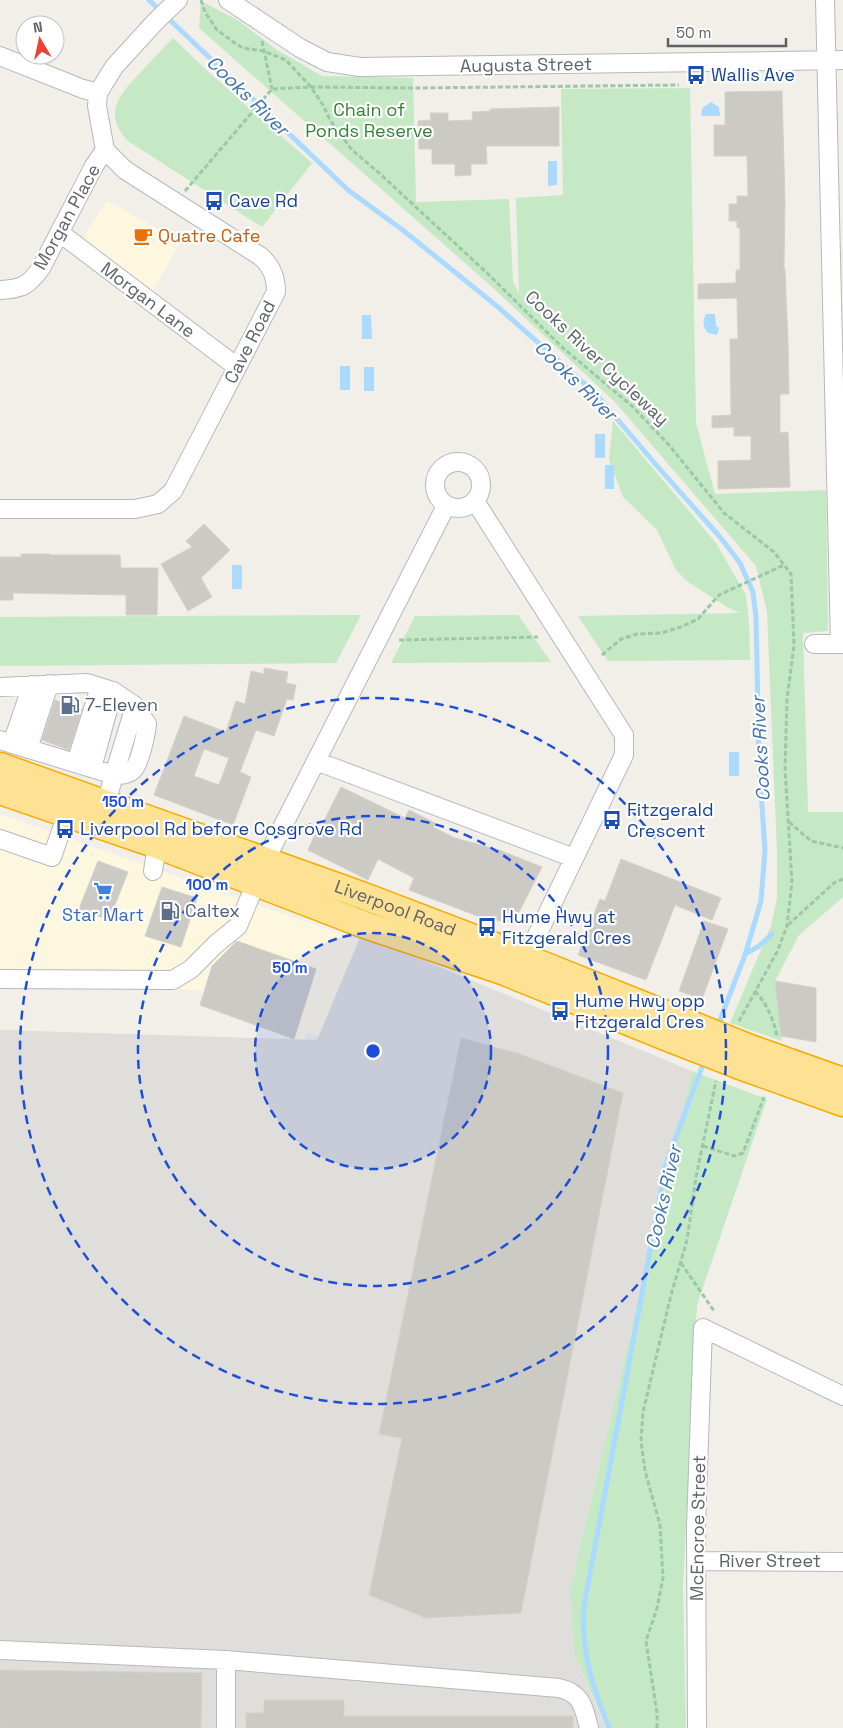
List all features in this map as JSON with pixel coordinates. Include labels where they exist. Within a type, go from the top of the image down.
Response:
[{"type":"highway","name":"Liverpool Road","points":[[10,750],[106,803],[260,872],[365,926],[677,1030],[745,1057],[843,1103]]},
{"type":"highway","name":"Liverpool Road","points":[[0,791],[157,845],[260,872],[526,958],[677,1030]]},
{"type":"highway","name":"Liverpool Road","points":[[745,1057],[843,1082]]},
{"type":"street","name":"Augusta Street","points":[[228,0],[300,48],[327,62],[360,67],[835,60]]},
{"type":"street","points":[[814,644],[842,644],[835,60],[826,0]]},
{"type":"street","points":[[105,150],[97,106],[98,93],[114,67],[174,4]]},
{"type":"street","points":[[0,56],[83,89],[98,93]]},
{"type":"street","name":"Cave Road","points":[[0,509],[128,509],[158,504],[174,491],[276,292],[274,272],[260,256],[125,170],[105,150]]},
{"type":"street","name":"Morgan Place","points":[[0,290],[19,288],[30,282],[41,268],[94,166],[105,150]]},
{"type":"street","name":"Morgan Lane","points":[[60,233],[237,367]]},
{"type":"street","points":[[458,461],[467,463],[474,468],[479,476],[481,484],[480,493],[475,501],[462,508],[446,506],[435,492],[436,475],[442,467],[449,463],[458,461]]},
{"type":"street","points":[[475,501],[624,735],[624,755],[526,958]]},
{"type":"street","points":[[0,979],[173,980],[191,969],[216,944],[238,926],[260,872],[446,506]]},
{"type":"street","points":[[0,687],[87,682],[106,689],[135,706],[106,803]]},
{"type":"street","points":[[41,684],[10,750],[84,766],[114,775]]},
{"type":"street","points":[[84,766],[106,689]]},
{"type":"street","points":[[316,761],[574,858]]},
{"type":"street","points":[[0,839],[52,857],[67,814]]},
{"type":"street","points":[[153,870],[157,845]]},
{"type":"street","name":"McEncroe Street","points":[[697,1728],[696,1561],[703,1328],[843,1396]]},
{"type":"street","name":"River Street","points":[[696,1561],[843,1562]]},
{"type":"street","points":[[0,1650],[226,1660],[559,1688],[574,1693],[583,1706],[588,1728]]},
{"type":"street","points":[[226,1660],[226,1728]]},
{"type":"path","name":"Cooks River Cycleway","points":[[201,0],[205,12],[217,30],[243,48],[263,50],[286,60],[311,87],[330,120],[352,150],[487,273],[563,348],[632,406],[669,445],[724,514],[774,552],[790,574],[794,644],[787,699],[785,768],[792,882],[787,926],[777,952],[737,1024]]},
{"type":"path","points":[[259,21],[263,50],[272,89]]},
{"type":"path","points":[[175,203],[272,89],[311,87],[415,88],[679,85]]},
{"type":"path","points":[[602,655],[622,639],[637,634],[661,633],[681,627],[698,618],[718,595],[784,566]]},
{"type":"path","points":[[399,640],[538,637]]},
{"type":"path","points":[[789,822],[811,841],[843,848]]},
{"type":"path","points":[[787,926],[828,888],[843,879]]},
{"type":"path","points":[[755,991],[763,1000],[769,1012],[779,1045]]},
{"type":"path","points":[[658,1728],[646,1641],[657,1608],[663,1578],[660,1525],[645,1471],[641,1441],[643,1412],[671,1295],[687,1240],[696,1177],[716,1081]]},
{"type":"path","points":[[703,1146],[734,1156],[742,1153],[765,1095]]},
{"type":"path","points":[[680,1262],[714,1311]]},
{"type":"shaded area","points":[[107,200],[180,242],[152,293],[82,239]]},
{"type":"shaded area","points":[[0,814],[377,947],[339,1044],[307,1032],[303,1042],[208,1004],[207,994],[197,990],[0,987]]},
{"type":"shaded area","points":[[361,935],[692,1071],[570,1591],[574,1654],[606,1728],[0,1728],[0,1030],[317,1040]]},
{"type":"green space","points":[[201,1],[239,21],[277,50],[322,76],[413,78],[416,202],[509,199],[513,281],[519,293],[516,198],[563,195],[561,89],[690,88],[696,423],[715,494],[826,490],[828,631],[803,633],[808,812],[843,812],[843,897],[799,935],[775,981],[782,1041],[730,1023],[771,926],[777,898],[777,852],[767,612],[756,566],[614,401],[492,287],[199,28]]},
{"type":"green space","name":"Chain of Ponds Reserve","points":[[173,38],[203,67],[312,163],[262,227],[128,141],[120,131],[115,112],[121,96]]},
{"type":"green space","points":[[613,421],[716,543],[746,595],[750,660],[608,661],[578,616],[740,613],[727,607],[688,582],[676,570],[657,530],[623,497],[609,460]]},
{"type":"green space","points":[[361,615],[336,663],[0,666],[0,617]]},
{"type":"green space","points":[[518,615],[551,662],[391,663],[415,616]]},
{"type":"green space","points":[[692,1071],[767,1099],[697,1305],[683,1587],[686,1728],[607,1728],[574,1654],[570,1591]]},
{"type":"water","points":[[711,102],[719,107],[720,116],[701,116],[702,108]]},
{"type":"water","points":[[548,161],[557,161],[557,185],[548,186]]},
{"type":"water","points":[[706,314],[715,314],[716,326],[719,328],[717,335],[708,333],[705,329]]},
{"type":"water","points":[[362,315],[371,315],[372,339],[362,339]]},
{"type":"water","points":[[340,366],[350,366],[350,390],[340,390]]},
{"type":"water","points":[[364,367],[374,367],[374,391],[364,391]]},
{"type":"water","points":[[595,434],[605,434],[605,458],[595,458]]},
{"type":"water","points":[[605,465],[614,465],[614,489],[605,489]]},
{"type":"water","points":[[232,565],[242,565],[242,589],[232,589]]},
{"type":"water","points":[[729,752],[739,752],[739,776],[729,776]]},
{"type":"building","points":[[782,91],[785,201],[784,269],[789,394],[780,394],[780,433],[788,432],[790,487],[718,489],[718,461],[751,460],[751,436],[734,436],[734,427],[712,428],[712,416],[731,415],[730,339],[738,339],[737,298],[698,299],[698,284],[736,283],[736,270],[740,270],[740,228],[737,228],[737,221],[729,221],[729,204],[737,204],[737,196],[748,196],[747,156],[714,156],[714,125],[725,125],[725,92]]},
{"type":"building","points":[[559,107],[559,146],[486,146],[487,164],[471,164],[471,175],[455,176],[455,164],[432,164],[432,149],[419,149],[418,121],[431,120],[430,113],[448,113],[448,121],[473,120],[472,112],[490,111],[490,109]]},
{"type":"building","points":[[204,524],[230,550],[201,578],[212,597],[188,611],[161,564],[192,547],[186,541]]},
{"type":"building","points":[[21,554],[120,555],[121,568],[158,568],[157,615],[126,615],[126,595],[13,593],[13,600],[0,600],[0,557],[21,557]]},
{"type":"building","points":[[264,668],[288,672],[286,683],[296,685],[293,700],[287,699],[274,736],[256,730],[240,772],[251,777],[233,825],[154,795],[184,716],[226,732],[236,701],[245,704],[251,671],[264,674]],"holes":[[[204,749],[229,758],[219,785],[194,776]]]},
{"type":"building","points":[[55,700],[82,710],[69,750],[42,740]]},
{"type":"building","points":[[341,787],[405,818],[409,810],[435,823],[433,827],[455,838],[499,850],[542,867],[514,922],[488,920],[409,890],[414,878],[378,859],[368,880],[308,850]]},
{"type":"building","points":[[621,859],[721,898],[712,920],[675,905],[646,980],[578,955],[600,899],[605,901]]},
{"type":"building","name":"Star Mart","points":[[98,861],[128,872],[109,920],[79,909]]},
{"type":"building","points":[[162,887],[197,898],[181,947],[145,936]]},
{"type":"building","points":[[704,921],[728,929],[702,999],[679,991]]},
{"type":"building","points":[[237,941],[316,969],[294,1039],[200,1005],[212,966]]},
{"type":"building","points":[[775,981],[816,988],[816,1042],[781,1036]]},
{"type":"building","points":[[461,1038],[520,1054],[623,1093],[521,1613],[426,1618],[369,1595],[402,1438],[379,1434]]},
{"type":"building","points":[[0,1670],[202,1673],[201,1728],[0,1728]]},
{"type":"building","points":[[264,1700],[344,1700],[344,1716],[573,1716],[573,1728],[246,1728],[246,1713],[264,1713]]},
{"type":"waterway","name":"Cooks River","points":[[149,0],[348,190],[404,231],[498,307],[596,394],[720,537],[740,563],[753,592],[756,617],[759,760],[765,850],[761,901],[745,955],[717,1028]]},
{"type":"waterway","points":[[745,954],[759,946],[772,934]]},
{"type":"waterway","name":"Cooks River","points":[[609,1728],[589,1668],[584,1638],[584,1606],[666,1164],[705,1059]]},
{"type":"place","name":"Wallis Ave","points":[[696,75]]},
{"type":"place","name":"Cave Rd","points":[[214,201]]},
{"type":"place","name":"Quatre Cafe","points":[[143,236]]},
{"type":"place","name":"7-Eleven","points":[[70,705]]},
{"type":"place","name":"Fitzgerald Crescent","points":[[612,820]]},
{"type":"place","name":"Liverpool Rd before Cosgrove Rd","points":[[65,829]]},
{"type":"place","name":"Star Mart","points":[[103,891]]},
{"type":"place","name":"Caltex","points":[[170,911]]},
{"type":"place","name":"Hume Hwy at Fitzgerald Cres","points":[[487,927]]},
{"type":"place","name":"Hume Hwy opp Fitzgerald Cres","points":[[560,1011]]}]
